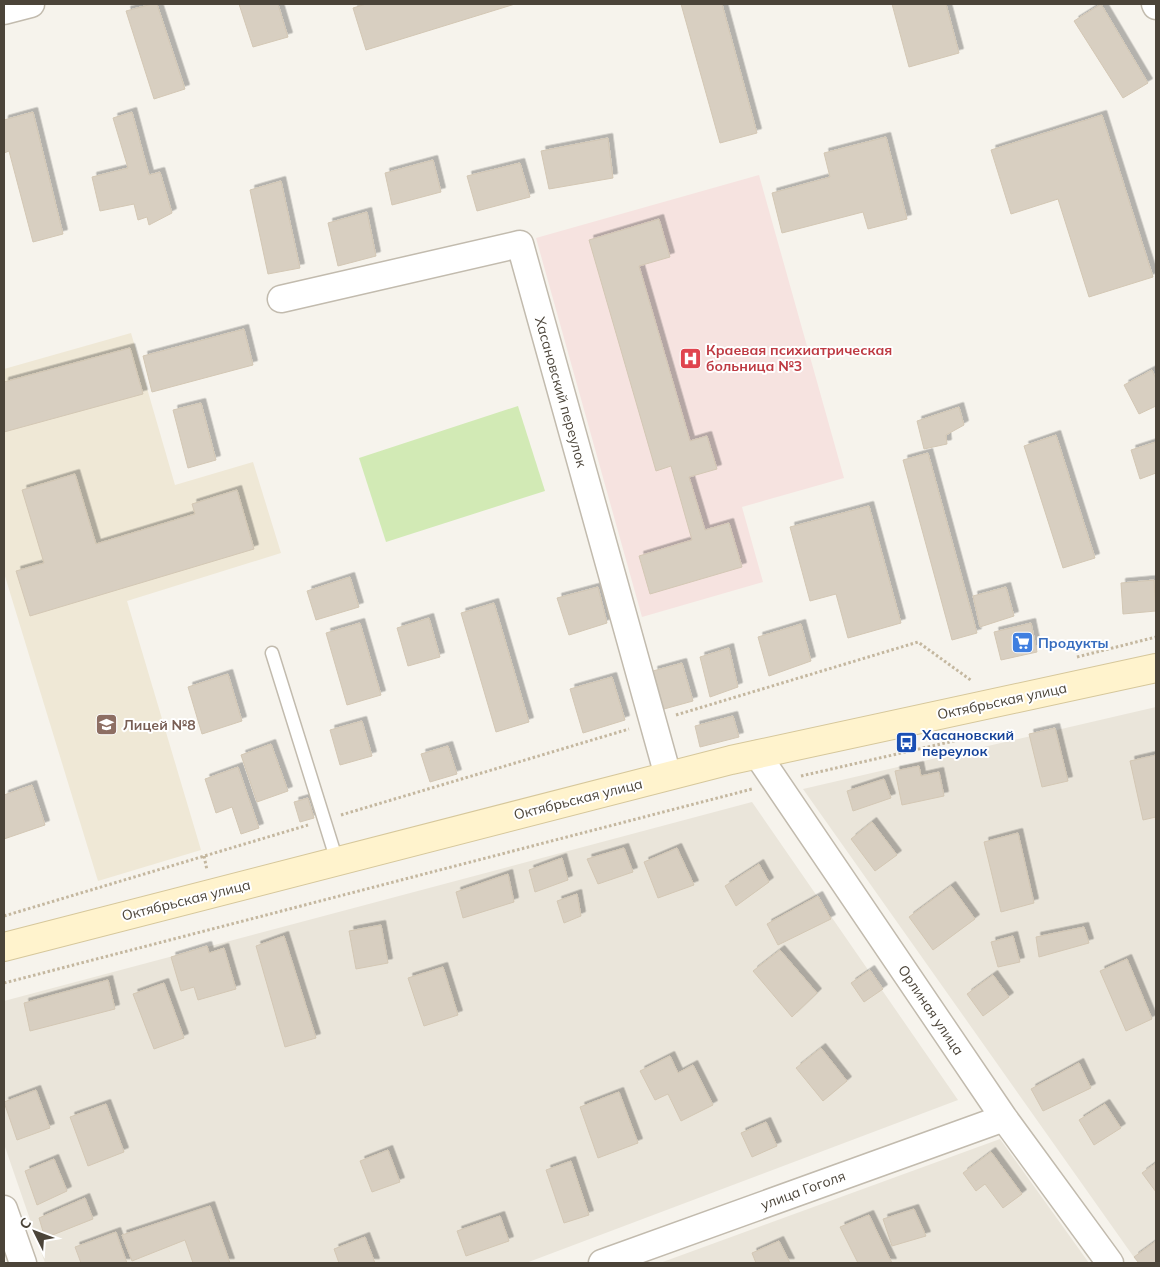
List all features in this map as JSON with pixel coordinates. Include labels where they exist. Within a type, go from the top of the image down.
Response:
[{"type":"main road","name":"Октябрьская улица","points":[[4,947],[757,754],[1156,668]]},
{"type":"street","points":[[4,11],[31,4]]},
{"type":"street","name":"Хасановский переулок","points":[[281,299],[520,244],[668,776]]},
{"type":"street","name":"Орлиная улица","points":[[757,754],[1004,1118],[1110,1263]]},
{"type":"street","name":"улица Гоголя","points":[[602,1263],[1004,1118]]},
{"type":"street","points":[[4,1209],[23,1263]]},
{"type":"lane","points":[[272,653],[337,861]]},
{"type":"path","points":[[1070,659],[1156,637]]},
{"type":"path","points":[[4,916],[918,642],[973,682]]},
{"type":"path","points":[[4,983],[776,782],[994,731]]},
{"type":"shaded area","name":"Краевая психиатрическая больница №3","points":[[759,175],[844,478],[742,507],[763,582],[642,617],[536,238]]},
{"type":"shaded area","name":"Лицей №8","points":[[131,333],[175,485],[253,462],[281,553],[127,601],[201,850],[98,881],[4,573],[4,369]]},
{"type":"shaded area","points":[[1156,707],[1156,1263],[1138,1263],[803,789]]},
{"type":"shaded area","points":[[752,802],[958,1100],[526,1263],[45,1263],[4,1144],[4,1001]]},
{"type":"shaded area","points":[[1000,1139],[1089,1263],[660,1263]]},
{"type":"green space","points":[[518,406],[545,491],[386,542],[359,458]]},
{"type":"building","points":[[157,4],[185,89],[154,99],[126,11]]},
{"type":"building","points":[[239,4],[278,4],[288,37],[253,47]]},
{"type":"building","points":[[366,4],[515,4],[366,50],[353,8]]},
{"type":"building","points":[[681,4],[722,4],[757,133],[720,143]]},
{"type":"building","points":[[892,4],[946,4],[959,53],[909,67]]},
{"type":"building","points":[[1101,4],[1148,83],[1123,98],[1074,21]]},
{"type":"building","points":[[33,112],[63,234],[33,242],[9,151],[4,153],[4,120]]},
{"type":"building","points":[[132,112],[149,175],[160,172],[172,213],[149,225],[147,217],[138,220],[134,204],[100,211],[92,177],[128,168],[113,118]]},
{"type":"building","points":[[1102,115],[1153,277],[1089,297],[1058,199],[1011,214],[991,150]]},
{"type":"building","points":[[886,137],[907,219],[868,229],[863,212],[782,233],[772,193],[830,177],[824,153]]},
{"type":"building","points":[[608,138],[613,178],[549,189],[541,151]]},
{"type":"building","points":[[433,160],[441,192],[392,205],[385,173]]},
{"type":"building","points":[[520,163],[530,197],[477,211],[467,176]]},
{"type":"building","points":[[281,181],[300,268],[268,274],[250,190]]},
{"type":"building","points":[[367,212],[376,256],[338,266],[328,223]]},
{"type":"building","points":[[659,219],[670,257],[639,266],[690,441],[707,436],[717,469],[689,477],[705,530],[729,523],[742,567],[650,594],[639,556],[692,540],[671,466],[656,471],[589,240]]},
{"type":"building","points":[[244,329],[253,365],[152,392],[143,356]]},
{"type":"building","points":[[130,348],[143,394],[4,432],[4,382]]},
{"type":"building","points":[[1152,370],[1156,379],[1156,406],[1139,414],[1124,385]]},
{"type":"building","points":[[201,403],[216,460],[188,468],[173,410]]},
{"type":"building","points":[[959,407],[964,425],[946,435],[947,444],[924,449],[917,421]]},
{"type":"building","points":[[1056,435],[1095,558],[1063,568],[1024,446]]},
{"type":"building","points":[[1156,442],[1156,473],[1140,479],[1131,450]]},
{"type":"building","points":[[928,453],[977,633],[952,640],[903,460]]},
{"type":"building","points":[[75,474],[96,544],[195,514],[192,504],[237,490],[254,549],[30,616],[16,571],[44,563],[22,490]]},
{"type":"building","points":[[869,506],[901,623],[848,638],[836,594],[810,601],[790,527]]},
{"type":"building","points":[[350,577],[359,607],[316,620],[307,591]]},
{"type":"building","points":[[1154,580],[1156,611],[1123,614],[1121,583]]},
{"type":"building","points":[[598,587],[607,623],[569,635],[557,598]]},
{"type":"building","points":[[1006,587],[1014,616],[980,627],[973,596]]},
{"type":"building","points":[[494,603],[529,722],[496,732],[461,613]]},
{"type":"building","points":[[429,618],[440,657],[408,666],[397,628]]},
{"type":"building","points":[[360,623],[381,695],[347,705],[326,633]]},
{"type":"building","points":[[1031,623],[1037,652],[1001,660],[994,632]]},
{"type":"building","points":[[801,624],[811,661],[769,676],[758,637]]},
{"type":"building","points":[[729,648],[738,687],[710,697],[700,657]]},
{"type":"building","points":[[682,663],[693,701],[664,709],[653,671]]},
{"type":"building","points":[[228,674],[242,721],[202,734],[188,687]]},
{"type":"building","points":[[612,677],[625,720],[583,733],[570,689]]},
{"type":"building","points":[[733,716],[739,737],[700,747],[695,726]]},
{"type":"building","points":[[362,721],[372,756],[340,765],[330,730]]},
{"type":"building","points":[[1055,728],[1068,781],[1042,787],[1029,734]]},
{"type":"building","points":[[271,744],[288,791],[257,802],[241,755]]},
{"type":"building","points":[[448,746],[457,774],[430,782],[421,754]]},
{"type":"building","points":[[1156,755],[1156,817],[1143,820],[1130,761]]},
{"type":"building","points":[[919,766],[921,776],[939,772],[944,796],[902,805],[895,771]]},
{"type":"building","points":[[238,767],[259,828],[241,834],[232,807],[216,813],[205,779]]},
{"type":"building","points":[[884,779],[891,798],[853,811],[847,791]]},
{"type":"building","points":[[32,785],[45,825],[4,839],[4,795]]},
{"type":"building","points":[[308,798],[314,818],[300,822],[294,802]]},
{"type":"building","points":[[872,822],[897,855],[875,871],[851,839]]},
{"type":"building","points":[[1018,833],[1034,903],[1001,912],[984,842]]},
{"type":"building","points":[[624,848],[633,872],[598,884],[587,859]]},
{"type":"building","points":[[677,848],[694,885],[658,898],[644,862]]},
{"type":"building","points":[[562,858],[568,880],[535,892],[529,870]]},
{"type":"building","points":[[759,864],[769,882],[736,906],[725,886]]},
{"type":"building","points":[[508,874],[514,902],[463,918],[456,892]]},
{"type":"building","points":[[951,886],[975,919],[933,950],[909,917]]},
{"type":"building","points":[[577,894],[581,916],[564,923],[557,901]]},
{"type":"building","points":[[818,896],[831,919],[778,945],[767,924]]},
{"type":"building","points":[[381,925],[388,963],[356,969],[349,931]]},
{"type":"building","points":[[1084,927],[1089,943],[1039,957],[1036,937]]},
{"type":"building","points":[[284,936],[316,1038],[285,1047],[256,946]]},
{"type":"building","points":[[1013,936],[1020,962],[998,967],[991,942]]},
{"type":"building","points":[[207,946],[209,953],[224,948],[236,989],[198,1000],[194,987],[181,991],[171,957]]},
{"type":"building","points":[[780,950],[817,993],[792,1017],[753,971]]},
{"type":"building","points":[[1127,959],[1152,1019],[1126,1031],[1100,971]]},
{"type":"building","points":[[443,967],[458,1015],[424,1026],[408,978]]},
{"type":"building","points":[[870,970],[883,989],[864,1002],[851,983]]},
{"type":"building","points":[[993,975],[1009,997],[983,1016],[967,994]]},
{"type":"building","points":[[108,980],[115,1009],[30,1031],[24,1003]]},
{"type":"building","points":[[164,983],[184,1038],[154,1049],[133,994]]},
{"type":"building","points":[[821,1048],[847,1081],[823,1101],[796,1068]]},
{"type":"building","points":[[670,1056],[678,1073],[693,1065],[713,1105],[681,1121],[668,1094],[655,1100],[640,1071]]},
{"type":"building","points":[[1079,1063],[1091,1088],[1043,1111],[1031,1089]]},
{"type":"building","points":[[36,1090],[50,1128],[17,1140],[4,1102]]},
{"type":"building","points":[[619,1092],[638,1143],[598,1158],[580,1107]]},
{"type":"building","points":[[106,1104],[124,1152],[88,1166],[70,1117]]},
{"type":"building","points":[[1105,1104],[1121,1128],[1094,1145],[1079,1120]]},
{"type":"building","points":[[766,1122],[777,1146],[752,1157],[741,1133]]},
{"type":"building","points":[[388,1150],[400,1182],[372,1192],[360,1161]]},
{"type":"building","points":[[991,1152],[1022,1194],[1003,1208],[985,1184],[976,1191],[963,1173]]},
{"type":"building","points":[[54,1159],[67,1191],[37,1205],[25,1171]]},
{"type":"building","points":[[571,1161],[589,1215],[564,1223],[546,1170]]},
{"type":"building","points":[[1156,1163],[1156,1192],[1142,1173]]},
{"type":"building","points":[[85,1198],[93,1219],[45,1238],[39,1218]]},
{"type":"building","points":[[210,1206],[230,1263],[193,1263],[185,1240],[132,1261],[122,1235]]},
{"type":"building","points":[[914,1209],[926,1236],[892,1246],[883,1219]]},
{"type":"building","points":[[869,1215],[892,1263],[858,1263],[840,1227]]},
{"type":"building","points":[[500,1216],[509,1241],[466,1256],[457,1231]]},
{"type":"building","points":[[116,1232],[127,1263],[81,1263],[75,1247]]},
{"type":"building","points":[[365,1237],[375,1263],[339,1263],[334,1249]]},
{"type":"building","points":[[779,1241],[790,1263],[756,1263],[752,1253]]},
{"type":"building","points":[[1156,1241],[1156,1263],[1139,1263],[1134,1257]]},
{"type":"place","name":"Краевая психиатрическая больница №3","points":[[690,358]]},
{"type":"place","name":"Продукты","points":[[1022,643]]},
{"type":"place","name":"Лицей №8","points":[[107,725]]},
{"type":"place","name":"Хасановский переулок","points":[[906,743]]}]
